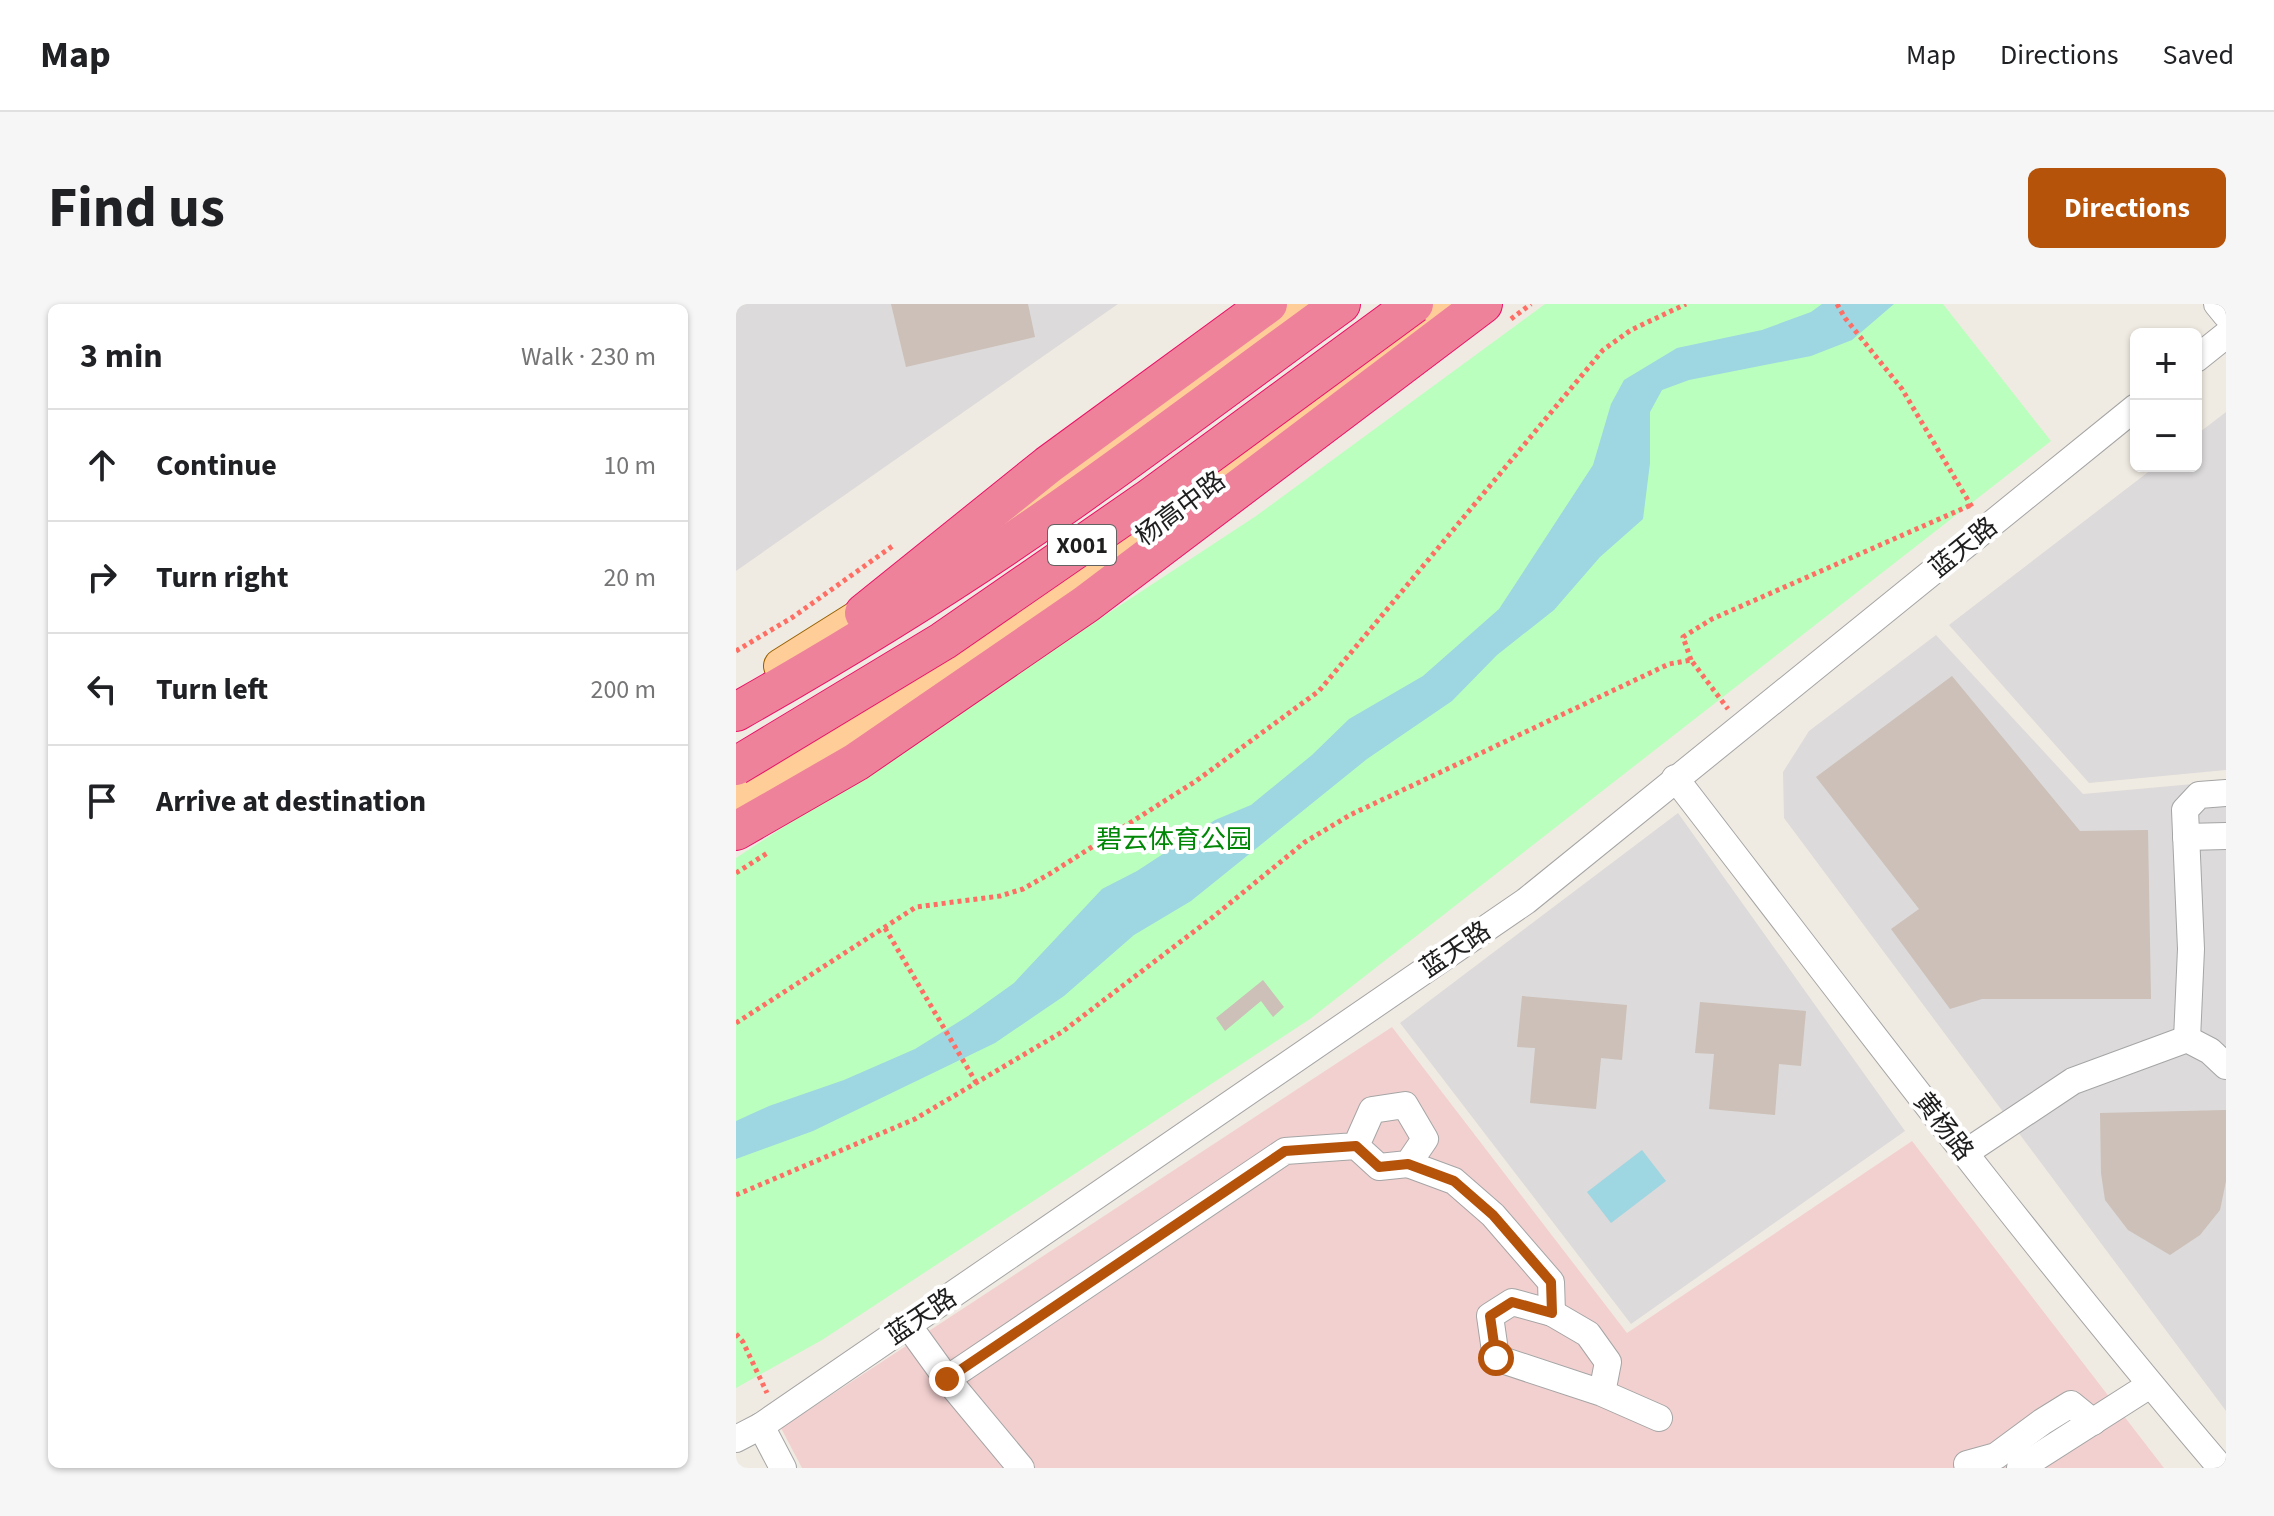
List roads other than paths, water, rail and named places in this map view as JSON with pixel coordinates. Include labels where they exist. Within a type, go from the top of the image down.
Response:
[{"type":"highway","points":[[861,615],[1048,465],[1268,304]]},
{"type":"highway","name":"X001","points":[[736,710],[894,618],[1059,510],[1341,304]]},
{"type":"highway","name":"杨高中路","points":[[736,766],[943,641],[1147,500],[1414,304]]},
{"type":"highway","points":[[736,831],[856,762],[1086,604],[1358,401],[1467,308]]},
{"type":"main road","name":"X001","points":[[736,691],[979,545],[1303,304]]},
{"type":"main road","name":"杨高中路","points":[[736,800],[897,705],[1068,592],[1467,308]]},
{"type":"main road","name":"X001","points":[[736,710],[776,669]]},
{"type":"street","points":[[2217,304],[2226,315]]},
{"type":"street","points":[[2202,354],[2226,335]]},
{"type":"street","name":"蓝天路","points":[[736,1439],[769,1420],[1526,901],[2130,412]]},
{"type":"street","name":"黄杨路","points":[[1675,778],[1965,1153],[2150,1385],[2221,1468]]},
{"type":"street","points":[[2187,1039],[2191,949],[2185,810],[2199,795],[2226,793]]},
{"type":"street","points":[[2186,837],[2226,836]]},
{"type":"street","points":[[1965,1153],[2073,1081],[2187,1039],[2210,1051],[2226,1066]]},
{"type":"street","points":[[1356,1146],[1372,1110],[1405,1105],[1425,1139],[1408,1164]]},
{"type":"street","points":[[947,1379],[1285,1151],[1356,1146],[1379,1167],[1408,1164],[1454,1181],[1493,1215],[1551,1282],[1552,1313]]},
{"type":"street","points":[[1602,1393],[1608,1362],[1588,1334],[1552,1313],[1512,1302],[1490,1316],[1496,1358],[1602,1393],[1659,1418]]},
{"type":"street","points":[[908,1325],[947,1379],[1021,1468]]},
{"type":"street","points":[[2020,1468],[2150,1385]]},
{"type":"street","points":[[1967,1464],[1996,1456],[2071,1404],[2093,1422]]},
{"type":"street","points":[[769,1420],[783,1468]]},
{"type":"water","points":[[1822,304],[1894,304],[1852,340],[1811,356],[1689,380],[1662,390],[1650,412],[1650,463],[1643,519],[1600,557],[1554,610],[1497,655],[1452,701],[1367,759],[1191,901],[1134,935],[1064,996],[995,1043],[813,1131],[736,1159],[736,1121],[915,1049],[968,1016],[1014,983],[1102,889],[1137,871],[1215,820],[1251,805],[1312,755],[1349,719],[1423,676],[1499,609],[1593,465],[1611,404],[1624,380],[1677,348],[1762,330],[1811,312]]},
{"type":"water","points":[[1642,1150],[1666,1181],[1611,1223],[1587,1192]]},
{"type":"park label","name":"碧云体育公园","points":[[1174,839]]}]
